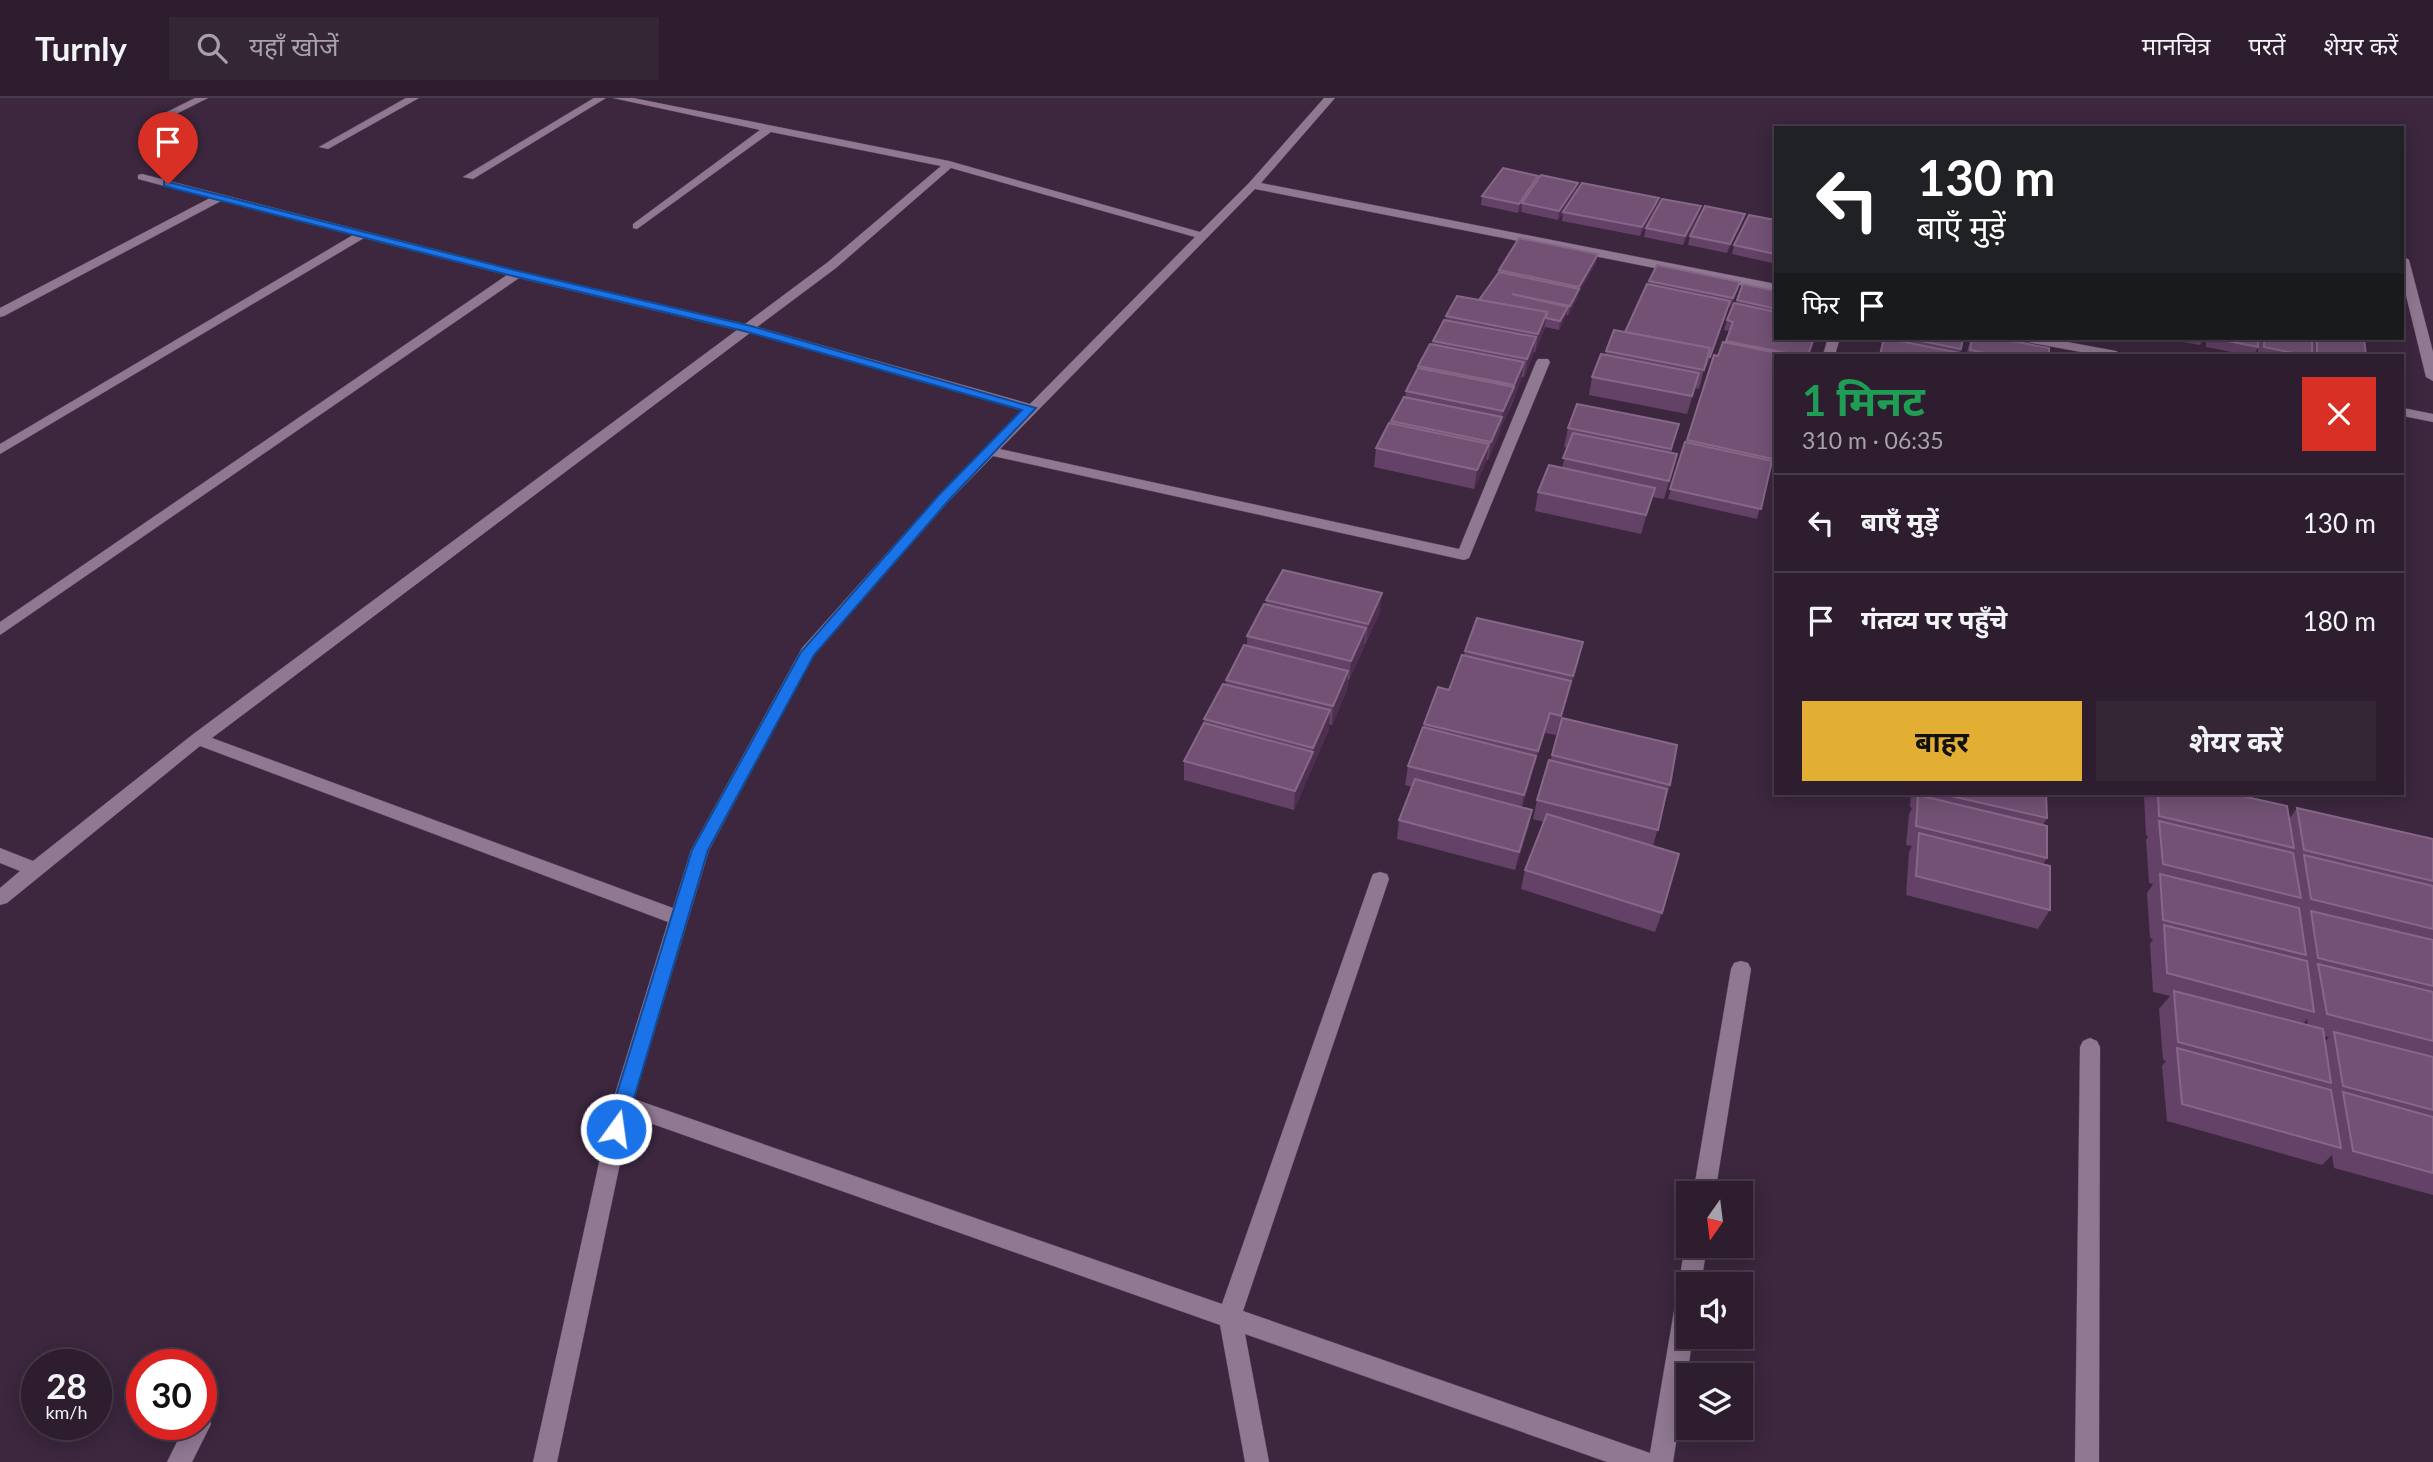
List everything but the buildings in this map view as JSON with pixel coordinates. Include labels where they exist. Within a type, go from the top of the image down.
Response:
[{"type":"street","points":[[152,122],[203,98]]},
{"type":"street","points":[[324,147],[414,98]]},
{"type":"street","points":[[469,177],[601,98]]},
{"type":"street","points":[[618,98],[949,164],[1203,236]]},
{"type":"street","points":[[545,1462],[622,1104],[700,850],[808,652],[988,451],[1253,185],[1330,98]]},
{"type":"street","points":[[637,226],[768,128]]},
{"type":"street","points":[[0,898],[198,739],[832,265],[949,164]]},
{"type":"street","points":[[142,177],[517,274],[747,328],[1030,408]]},
{"type":"street","points":[[1253,185],[1774,288]]},
{"type":"street","points":[[0,313],[220,197]]},
{"type":"street","points":[[0,450],[363,234]]},
{"type":"street","points":[[2404,264],[2433,377]]},
{"type":"street","points":[[0,630],[517,274]]},
{"type":"street","points":[[2034,340],[2070,351],[2104,354]]},
{"type":"street","points":[[988,451],[1464,555],[1543,362]]},
{"type":"street","points":[[2404,412],[2433,418]]},
{"type":"street","points":[[198,739],[679,918]]},
{"type":"street","points":[[0,855],[35,870]]},
{"type":"street","points":[[1257,1462],[1230,1315],[1380,879]]},
{"type":"street","points":[[1706,1181],[1741,969]]},
{"type":"street","points":[[2087,1462],[2090,1047]]},
{"type":"street","points":[[622,1104],[1230,1315],[1642,1462]]},
{"type":"street","points":[[1661,1462],[1679,1349]]},
{"type":"street","points":[[179,1462],[191,1440]]},
{"type":"route","points":[[168,184],[517,274],[747,328],[1030,408],[944,498],[808,652],[700,850],[616,1129]]}]
